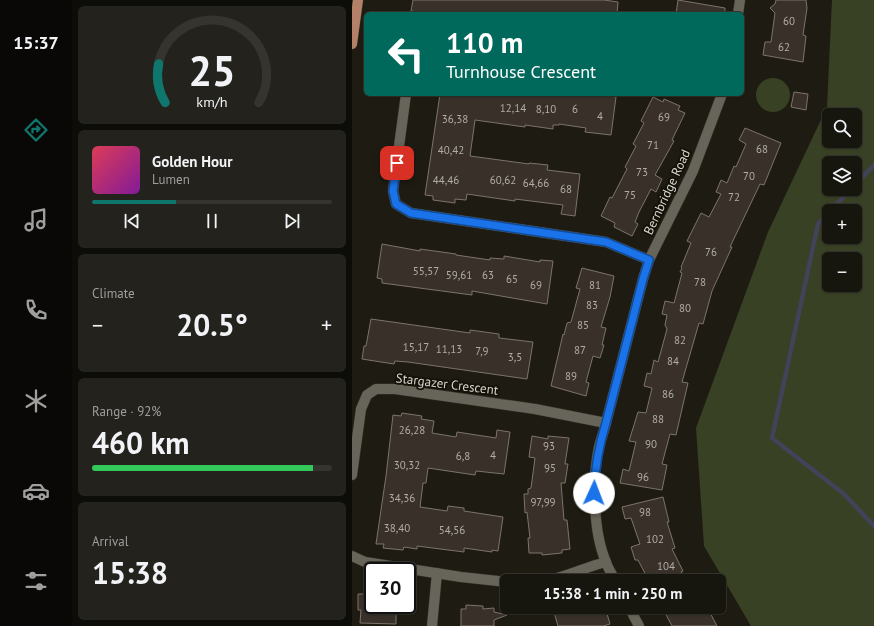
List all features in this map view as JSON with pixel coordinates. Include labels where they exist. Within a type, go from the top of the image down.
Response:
[{"type":"main road","points":[[352,44],[358,0]]},
{"type":"street","points":[[738,12],[740,0]]},
{"type":"street","points":[[406,96],[393,191],[396,204],[411,213],[606,242],[649,260]]},
{"type":"street","name":"Bernbridge Road","points":[[612,574],[606,562],[598,531],[594,493],[599,446],[649,260],[693,171],[721,96]]},
{"type":"street","name":"Stargazer Crescent","points":[[352,475],[361,409],[367,395],[376,389],[395,389],[535,408],[606,423]]},
{"type":"street","points":[[352,556],[365,562],[500,581]]},
{"type":"street","points":[[571,574],[590,566],[606,562]]},
{"type":"street","points":[[432,626],[437,573]]},
{"type":"street","points":[[633,614],[639,626]]},
{"type":"green space","points":[[832,0],[874,0],[874,626],[751,626],[726,583],[726,574],[720,574],[704,546],[696,428],[768,232],[822,118],[822,148],[862,148],[862,108],[827,108]]},
{"type":"green space","points":[[770,78],[776,78],[780,79],[787,85],[790,95],[789,102],[783,109],[776,112],[770,112],[766,111],[759,105],[756,98],[756,92],[757,88],[763,81]]},
{"type":"building","points":[[413,0],[604,0],[618,2],[617,12],[411,11]]},
{"type":"building","points":[[678,0],[725,8],[725,12],[676,12]]},
{"type":"building","points":[[776,0],[806,0],[807,8],[803,35],[806,36],[803,62],[763,55],[765,42],[771,42],[775,13],[770,8],[775,4]]},
{"type":"building","points":[[794,92],[808,94],[806,110],[791,107]]},
{"type":"building","points":[[440,96],[616,97],[611,135],[585,132],[586,128],[559,124],[553,125],[553,129],[525,125],[525,127],[475,120],[470,156],[548,165],[547,170],[580,174],[575,216],[561,214],[563,205],[515,199],[515,201],[467,194],[466,200],[455,199],[455,203],[433,200],[433,196],[425,195]]},
{"type":"building","points":[[653,97],[663,102],[664,99],[680,106],[678,110],[685,113],[672,140],[674,141],[655,175],[662,179],[656,192],[651,189],[639,212],[635,222],[638,224],[632,236],[614,227],[615,223],[601,216],[610,197],[612,198],[627,169],[625,167],[636,146],[633,144],[644,123],[641,121]]},
{"type":"building","points":[[745,128],[781,143],[764,185],[760,184],[730,247],[732,247],[712,291],[703,324],[699,323],[682,382],[688,383],[676,435],[670,434],[662,464],[667,465],[662,490],[620,483],[623,469],[629,471],[636,442],[629,441],[638,412],[646,413],[652,388],[644,386],[647,373],[651,374],[654,360],[658,362],[667,329],[665,325],[667,315],[662,314],[665,301],[674,303],[682,273],[680,272],[681,267],[691,243],[687,241],[701,213],[709,217],[721,194],[716,192],[721,180],[727,183],[734,166],[736,167],[746,144],[739,140]]},
{"type":"building","points":[[382,244],[420,251],[420,249],[490,260],[490,258],[504,259],[504,256],[540,262],[540,260],[553,261],[547,304],[472,291],[472,295],[382,283],[382,279],[377,278]]},
{"type":"building","points":[[582,268],[614,276],[610,297],[601,327],[606,328],[602,345],[604,345],[600,358],[593,356],[586,382],[589,383],[586,396],[551,386],[563,334],[564,335],[567,323],[571,322],[580,289],[576,288]]},
{"type":"building","points":[[371,319],[470,333],[470,330],[499,334],[499,338],[533,342],[527,379],[408,362],[395,361],[394,364],[362,359]]},
{"type":"building","points":[[402,413],[422,416],[421,419],[434,421],[432,433],[456,437],[457,432],[496,438],[497,430],[510,432],[504,474],[476,471],[475,475],[428,468],[426,483],[423,483],[420,507],[447,511],[448,506],[464,508],[464,511],[503,517],[498,551],[492,550],[492,552],[464,548],[464,552],[417,546],[417,549],[404,547],[403,550],[383,548],[384,544],[376,544],[393,415],[401,416]]},
{"type":"building","points":[[532,436],[548,439],[548,436],[569,438],[565,464],[568,464],[565,483],[561,483],[564,520],[567,520],[570,549],[562,550],[562,553],[542,555],[542,553],[529,553],[528,538],[530,538],[527,512],[525,513],[524,494],[528,494],[528,489],[531,488],[535,458],[529,457]]},
{"type":"building","points":[[663,497],[669,522],[667,522],[675,548],[672,549],[683,571],[681,572],[682,574],[645,574],[638,560],[635,560],[631,547],[640,544],[631,518],[625,519],[622,507]]},
{"type":"building","points":[[358,594],[364,594],[364,614],[396,614],[396,624],[360,623],[361,610],[358,610]]},
{"type":"building","points":[[466,605],[483,606],[483,609],[494,608],[494,612],[507,615],[494,620],[494,626],[461,626],[461,609],[466,609]]},
{"type":"building","points":[[554,614],[607,614],[610,624],[603,626],[558,626]]},
{"type":"building","points":[[666,614],[711,614],[717,626],[672,626]]},
{"type":"waterway","points":[[862,178],[874,165]]},
{"type":"waterway","points":[[837,204],[844,196]]},
{"type":"waterway","points":[[822,220],[818,224],[772,438],[844,494],[874,526]]},
{"type":"route","points":[[397,163],[393,191],[396,204],[411,213],[606,242],[649,260],[599,446],[594,493]]}]
